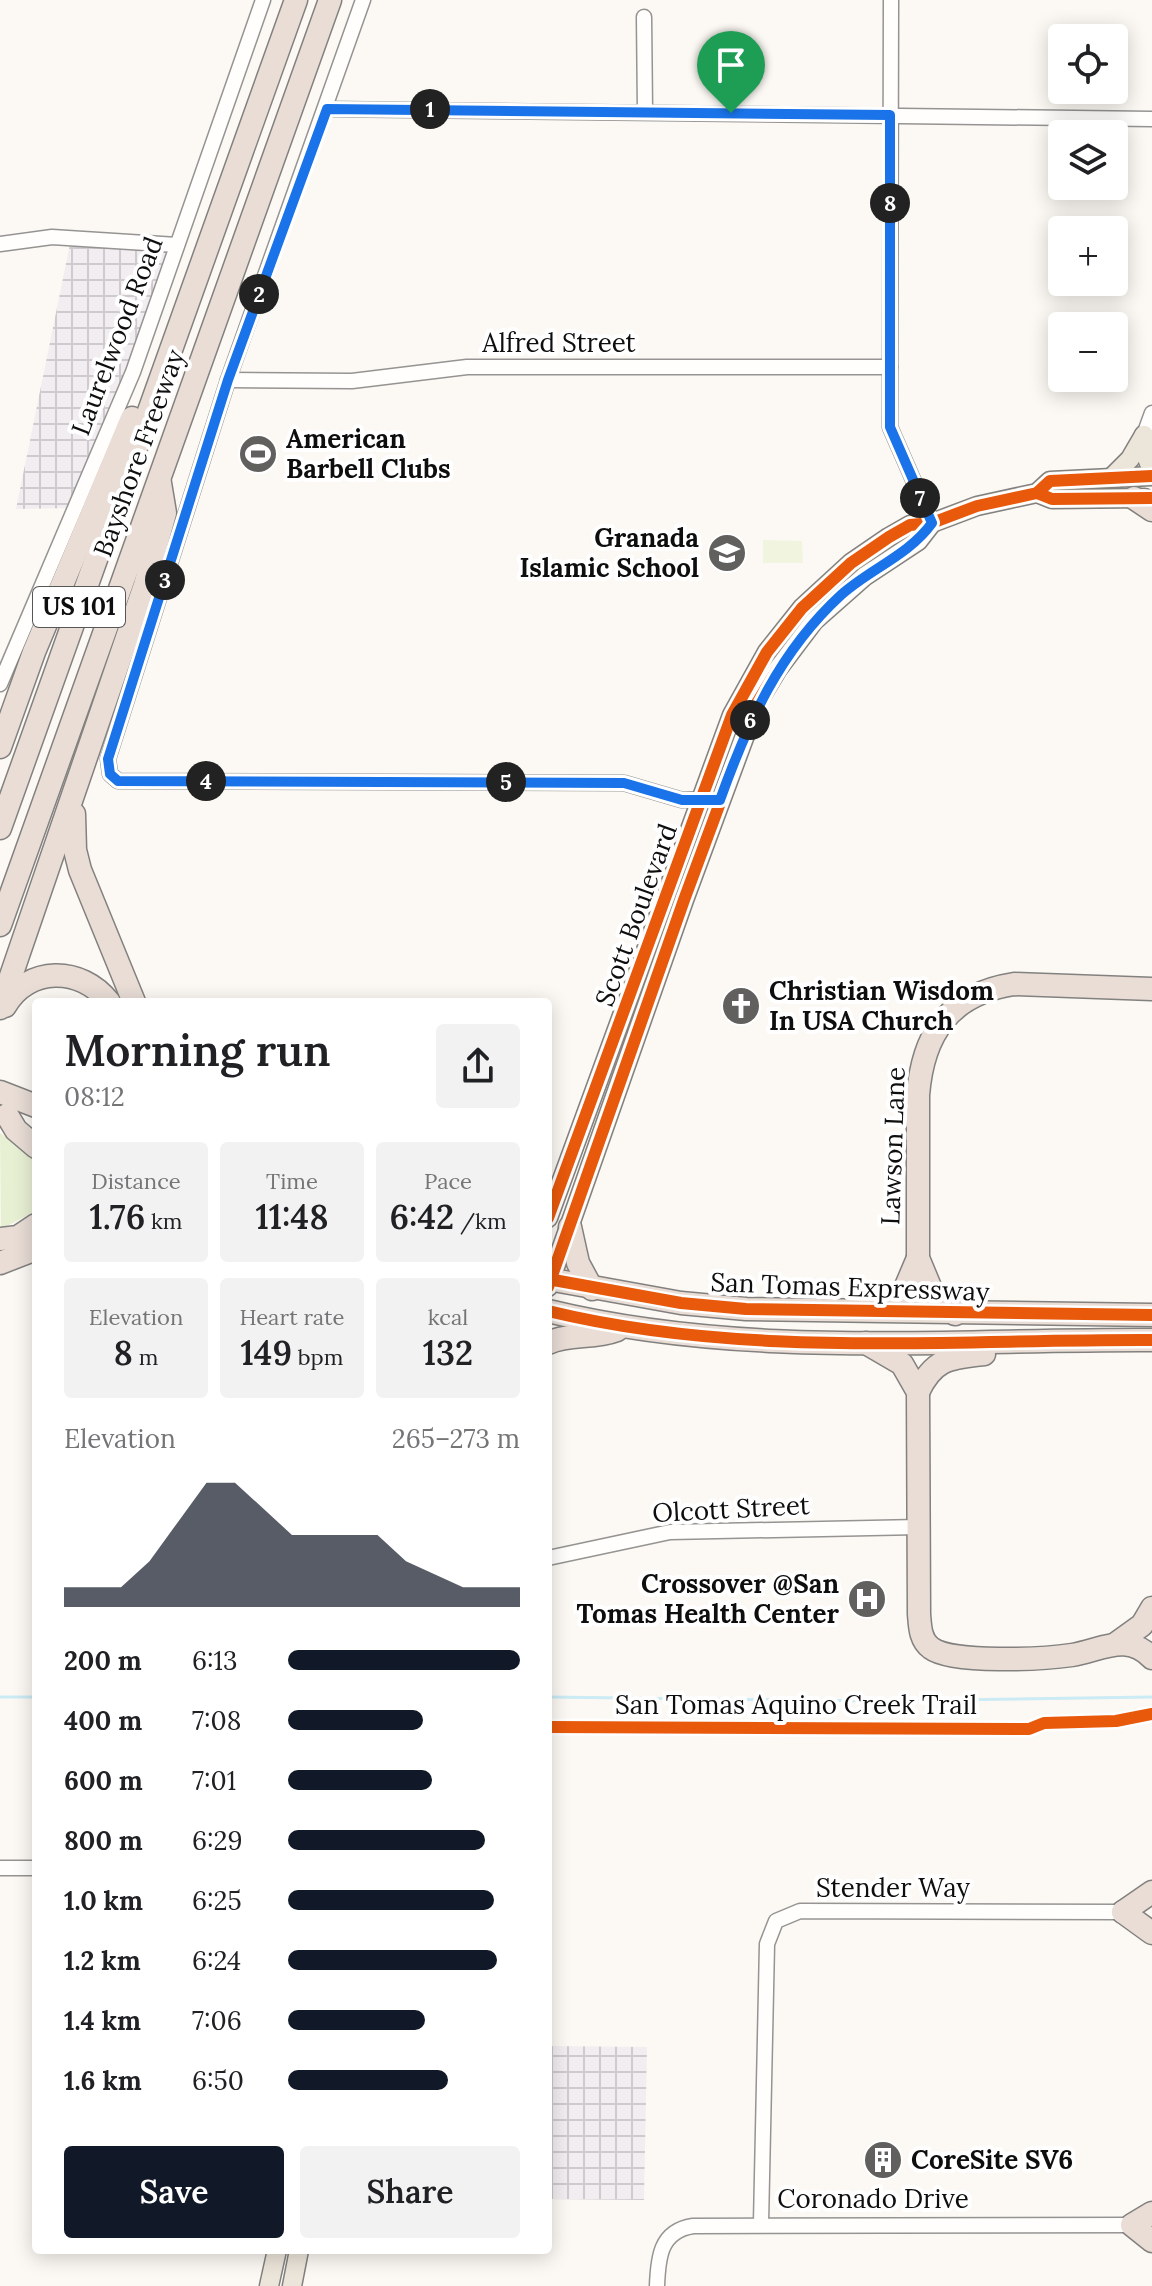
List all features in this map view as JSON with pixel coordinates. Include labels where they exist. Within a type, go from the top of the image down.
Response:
[{"type":"highway","name":"Bayshore Freeway","points":[[0,828],[296,0]]},
{"type":"highway","name":"Bayshore Freeway","points":[[0,925],[330,0]]},
{"type":"highway","points":[[0,747],[34,652],[137,407],[157,387]]},
{"type":"highway","points":[[0,1011],[145,585],[165,513],[159,481]]},
{"type":"highway","points":[[0,724],[22,671],[34,652]]},
{"type":"highway","points":[[84,768],[75,805],[75,850],[132,998]]},
{"type":"highway","points":[[0,1011],[19,988],[46,976],[72,976],[83,980],[104,998]]},
{"type":"highway","name":"Lawson Lane","points":[[918,1258],[920,1069],[927,1047],[949,1014],[978,992],[1014,984],[1152,989]]},
{"type":"highway","points":[[17,1104],[32,1121]]},
{"type":"highway","points":[[17,1104],[16,1130],[32,1144]]},
{"type":"highway","points":[[570,1227],[578,1263],[592,1289]]},
{"type":"highway","points":[[0,1239],[18,1237],[32,1228]]},
{"type":"highway","points":[[0,1263],[32,1251]]},
{"type":"highway","points":[[868,1311],[904,1291],[918,1258]]},
{"type":"highway","points":[[918,1258],[933,1294],[955,1314]]},
{"type":"highway","name":"San Tomas Expressway","points":[[552,1282],[746,1309],[1152,1315]]},
{"type":"highway","name":"San Tomas Expressway","points":[[552,1312],[623,1328],[729,1341],[1152,1340]]},
{"type":"highway","points":[[552,1342],[599,1337],[623,1328]]},
{"type":"highway","points":[[918,1392],[933,1367],[953,1357],[994,1353],[1006,1341]]},
{"type":"highway","points":[[864,1342],[902,1364],[918,1392],[920,1629],[931,1648],[960,1656],[1053,1657],[1117,1643],[1140,1647],[1152,1658]]},
{"type":"highway","points":[[1117,1643],[1142,1625],[1152,1608]]},
{"type":"highway","points":[[1152,1892],[1123,1912],[1152,1933]]},
{"type":"highway","points":[[1152,2213],[1132,2225],[1152,2241]]},
{"type":"main road","points":[[1144,435],[1145,453],[1152,474]]},
{"type":"main road","points":[[1112,477],[1130,459],[1144,435]]},
{"type":"main road","name":"Scott Boulevard","points":[[552,1207],[699,799],[745,687],[784,629],[851,563],[910,525],[932,523],[977,506],[1037,493],[1050,481],[1152,474]]},
{"type":"main road","name":"Scott Boulevard","points":[[1037,493],[1052,499],[1146,502]]},
{"type":"main road","name":"Scott Boulevard","points":[[552,1274],[757,703],[797,642],[841,595],[918,541],[932,523]]},
{"type":"main road","points":[[269,2286],[276,2254]]},
{"type":"main road","points":[[292,2286],[298,2254]]},
{"type":"street","name":"Laurelwood Road","points":[[0,684],[133,372],[263,0]]},
{"type":"street","points":[[363,0],[327,109],[228,380],[108,759],[110,774],[118,781],[624,783],[682,800],[720,800]]},
{"type":"street","points":[[891,0],[890,427],[932,523]]},
{"type":"street","points":[[644,17],[645,111]]},
{"type":"street","points":[[327,109],[1152,119]]},
{"type":"street","points":[[0,244],[52,237],[177,245]]},
{"type":"street","name":"Alfred Street","points":[[228,380],[352,381],[467,367],[890,367]]},
{"type":"street","points":[[1144,435],[1152,413]]},
{"type":"street","name":"Olcott Street","points":[[552,1557],[670,1532],[919,1527]]},
{"type":"street","points":[[0,1868],[32,1868]]},
{"type":"street","name":"Stender Way","points":[[761,2223],[767,1944],[776,1921],[800,1911],[1123,1912]]},
{"type":"street","name":"Coronado Drive","points":[[657,2286],[661,2247],[678,2230],[693,2226],[761,2223],[1132,2225]]},
{"type":"shaded area","points":[[71,239],[177,245],[75,508],[16,509]]},
{"type":"shaded area","points":[[552,2046],[647,2047],[644,2200],[552,2199]]},
{"type":"green space","points":[[763,540],[802,541],[803,563],[763,563]]},
{"type":"green space","points":[[0,1133],[32,1155],[32,1213],[1,1229]]},
{"type":"waterway","points":[[0,1697],[32,1697]]},
{"type":"waterway","points":[[552,1697],[876,1701],[1152,1697]]},
{"type":"cycle path","points":[[552,1207],[732,715],[767,652],[802,608],[851,563],[910,525],[932,523],[977,506],[1037,493],[1050,481],[1152,476]]},
{"type":"cycle path","points":[[1037,493],[1052,499],[1152,498]]},
{"type":"cycle path","points":[[552,1276],[757,703],[777,670],[814,621],[865,576],[918,541],[932,523]]},
{"type":"cycle path","points":[[552,1280],[681,1303],[746,1309],[1152,1315]]},
{"type":"cycle path","points":[[552,1312],[698,1336],[773,1341],[1152,1340]]},
{"type":"cycle path","name":"San Tomas Aquino Creek Trail","points":[[552,1727],[1029,1729],[1044,1723],[1116,1721],[1152,1714]]},
{"type":"place","name":"American Barbell Clubs","points":[[258,454]]},
{"type":"place","name":"Granada Islamic School","points":[[727,553]]},
{"type":"place","name":"Christian Wisdom In USA Church","points":[[741,1006]]},
{"type":"place","name":"Crossover @San Tomas Health Center","points":[[867,1599]]},
{"type":"place","name":"CoreSite SV6","points":[[883,2160]]},
{"type":"route","points":[[327,109],[731,113],[890,115],[890,427],[932,523],[918,541],[841,595],[797,642],[757,703],[720,800],[682,800],[624,783],[118,781],[110,774],[108,759],[228,380],[327,109]]}]
